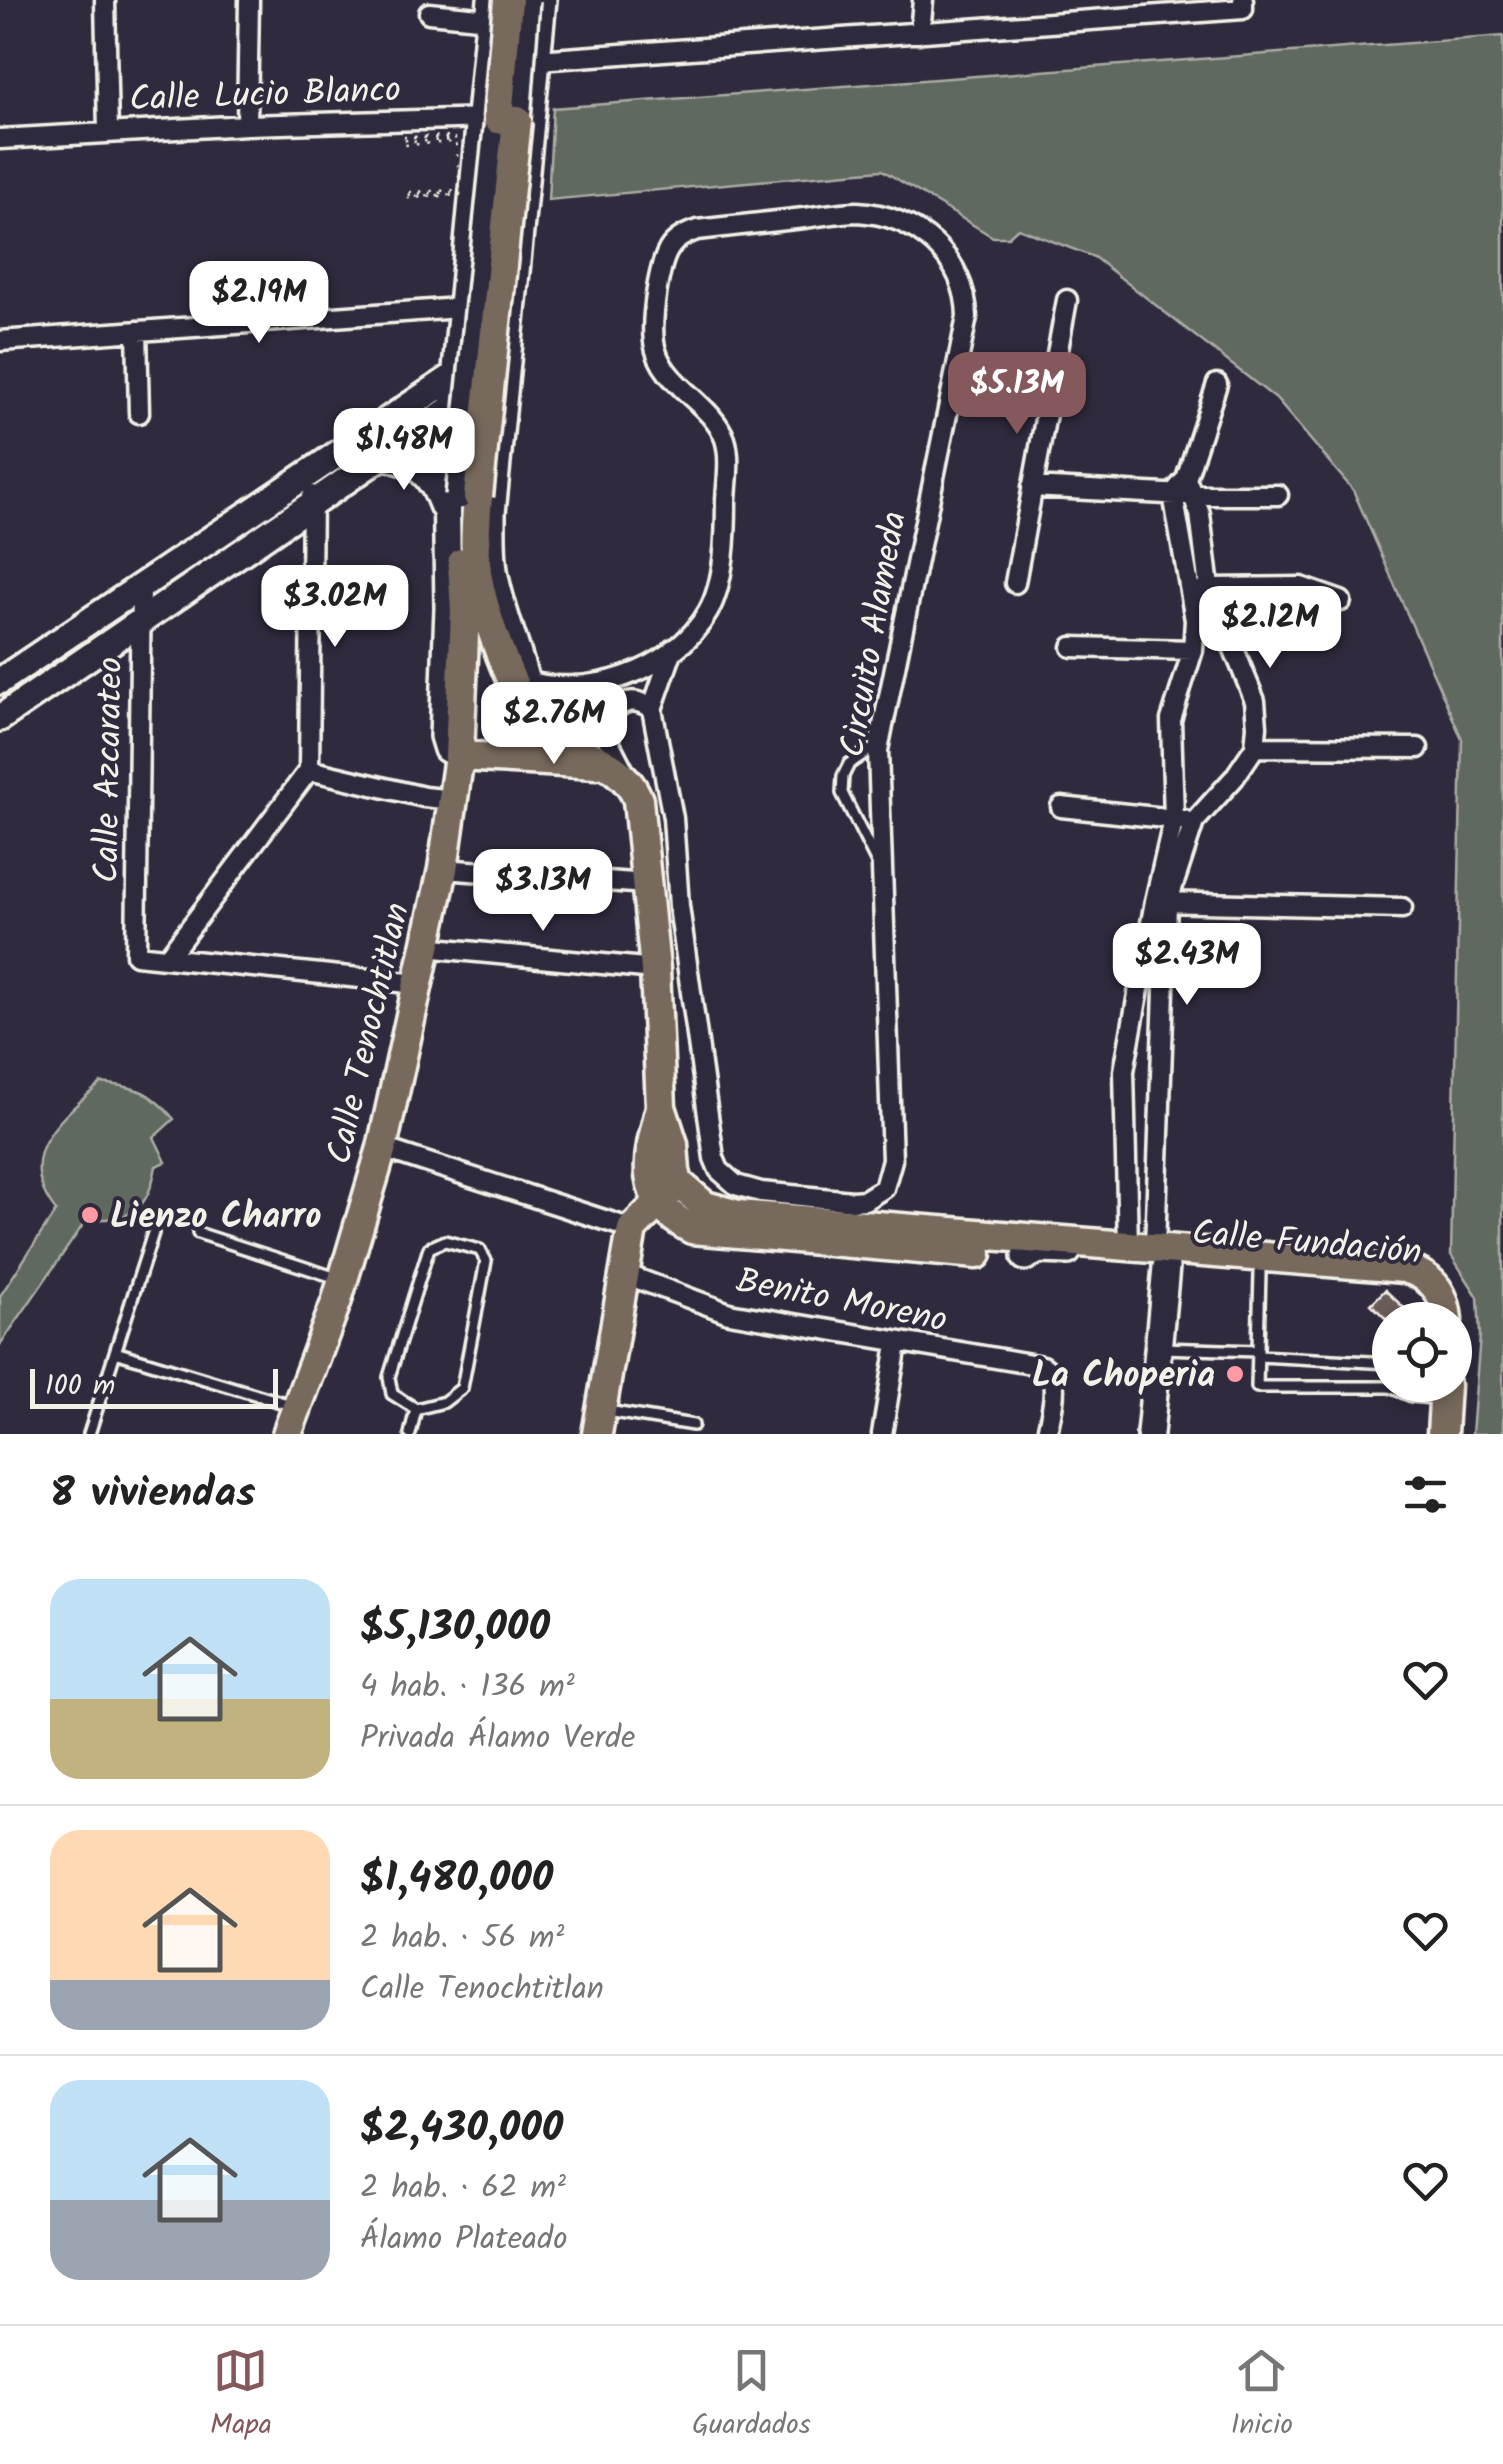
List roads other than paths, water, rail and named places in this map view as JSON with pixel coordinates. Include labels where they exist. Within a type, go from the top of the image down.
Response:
[{"type":"main road","points":[[496,6],[507,119]]},
{"type":"main road","name":"Calle Tenochtitlan","points":[[287,1434],[343,1280],[382,1148],[443,869],[459,756],[465,610],[460,500],[507,119]]},
{"type":"main road","points":[[460,500],[474,536],[478,576],[539,724],[615,770],[638,800],[655,969],[662,1108],[673,1144],[678,1184],[632,1229],[600,1422]]},
{"type":"main road","points":[[459,756],[615,770]]},
{"type":"main road","points":[[656,1203],[651,1144],[662,1108]]},
{"type":"main road","name":"Calle Fundación","points":[[678,1184],[705,1206],[738,1215],[1256,1264],[1412,1284],[1440,1291],[1445,1302]]},
{"type":"main road","name":"Calle Fundación","points":[[656,1203],[671,1218],[692,1229],[1025,1258],[1146,1254]]},
{"type":"main road","points":[[1442,1434],[1444,1402]]},
{"type":"street","points":[[105,0],[108,131]]},
{"type":"street","points":[[247,125],[248,0]]},
{"type":"street","points":[[519,679],[491,550],[514,304],[507,119],[526,0]]},
{"type":"street","points":[[920,33],[923,0]]},
{"type":"street","points":[[538,60],[920,33],[1242,4]]},
{"type":"street","points":[[429,13],[496,6],[542,13],[538,60],[507,119]]},
{"type":"street","name":"Calle Lucio Blanco","points":[[0,139],[247,125],[507,119]]},
{"type":"street","name":"Calle Tenochtitlan","points":[[460,500],[452,405],[463,308],[507,119]]},
{"type":"street","name":"Circuito Alameda","points":[[519,679],[576,686],[644,668],[694,631],[714,597],[726,516],[726,440],[714,420],[669,374],[654,344],[664,258],[678,239],[697,230],[854,212],[904,224],[952,260],[964,284],[968,317],[878,750],[892,1160],[884,1188],[874,1196],[852,1201],[761,1192],[736,1185],[718,1170],[710,1144],[679,906],[673,818],[652,708],[673,649]]},
{"type":"street","points":[[1015,583],[1067,300]]},
{"type":"street","points":[[0,341],[514,304]]},
{"type":"street","points":[[137,332],[139,413]]},
{"type":"street","points":[[0,682],[456,372],[510,349]]},
{"type":"street","points":[[0,718],[384,456],[452,405],[507,381]]},
{"type":"street","points":[[1150,1434],[1159,1348],[1124,1070],[1161,903],[1174,818],[1170,720],[1193,650],[1201,591],[1190,487],[1217,384]]},
{"type":"street","points":[[384,456],[413,464],[460,500]]},
{"type":"street","points":[[168,957],[309,770],[311,471]]},
{"type":"street","points":[[1032,487],[1173,494],[1190,487],[1278,495]]},
{"type":"street","points":[[1146,1254],[1161,903],[1194,822],[1234,778],[1255,747],[1256,702],[1201,591],[1173,494]]},
{"type":"street","name":"Calle Azcarateo","points":[[141,586],[136,955],[168,957]]},
{"type":"street","points":[[1201,591],[1301,587],[1341,601]]},
{"type":"street","points":[[1072,647],[1193,650]]},
{"type":"street","points":[[576,686],[601,726],[615,770]]},
{"type":"street","points":[[601,726],[614,707],[627,701],[652,708]]},
{"type":"street","points":[[518,759],[534,748],[539,724]]},
{"type":"street","points":[[1255,747],[1418,748]]},
{"type":"street","points":[[309,770],[453,800]]},
{"type":"street","points":[[1062,808],[1194,822]]},
{"type":"street","points":[[443,869],[646,884]]},
{"type":"street","points":[[1161,903],[1402,908]]},
{"type":"street","points":[[426,946],[655,969]]},
{"type":"street","points":[[168,957],[418,984]]},
{"type":"street","points":[[382,1148],[632,1229]]},
{"type":"street","name":"Benito Moreno","points":[[625,1274],[729,1314],[1044,1366],[1055,1381],[1047,1434]]},
{"type":"street","points":[[882,1434],[897,1344]]},
{"type":"lane","points":[[878,750],[868,750],[849,764],[843,776],[842,793],[881,872]]},
{"type":"lane","points":[[89,1434],[153,1233]]},
{"type":"lane","points":[[198,1234],[343,1280]]},
{"type":"lane","points":[[445,1241],[480,1250],[486,1261],[462,1388],[444,1402],[416,1409],[392,1394],[388,1376],[429,1248],[445,1241]]},
{"type":"lane","points":[[1256,1264],[1257,1387],[1372,1387]]},
{"type":"lane","points":[[1159,1348],[1372,1362]]},
{"type":"lane","points":[[115,1352],[298,1407]]},
{"type":"lane","points":[[410,1434],[416,1409]]},
{"type":"lane","points":[[600,1422],[693,1425]]},
{"type":"place","name":"Lienzo Charro","points":[[90,1215]]},
{"type":"place","name":"La Choperia","points":[[1235,1374]]}]
